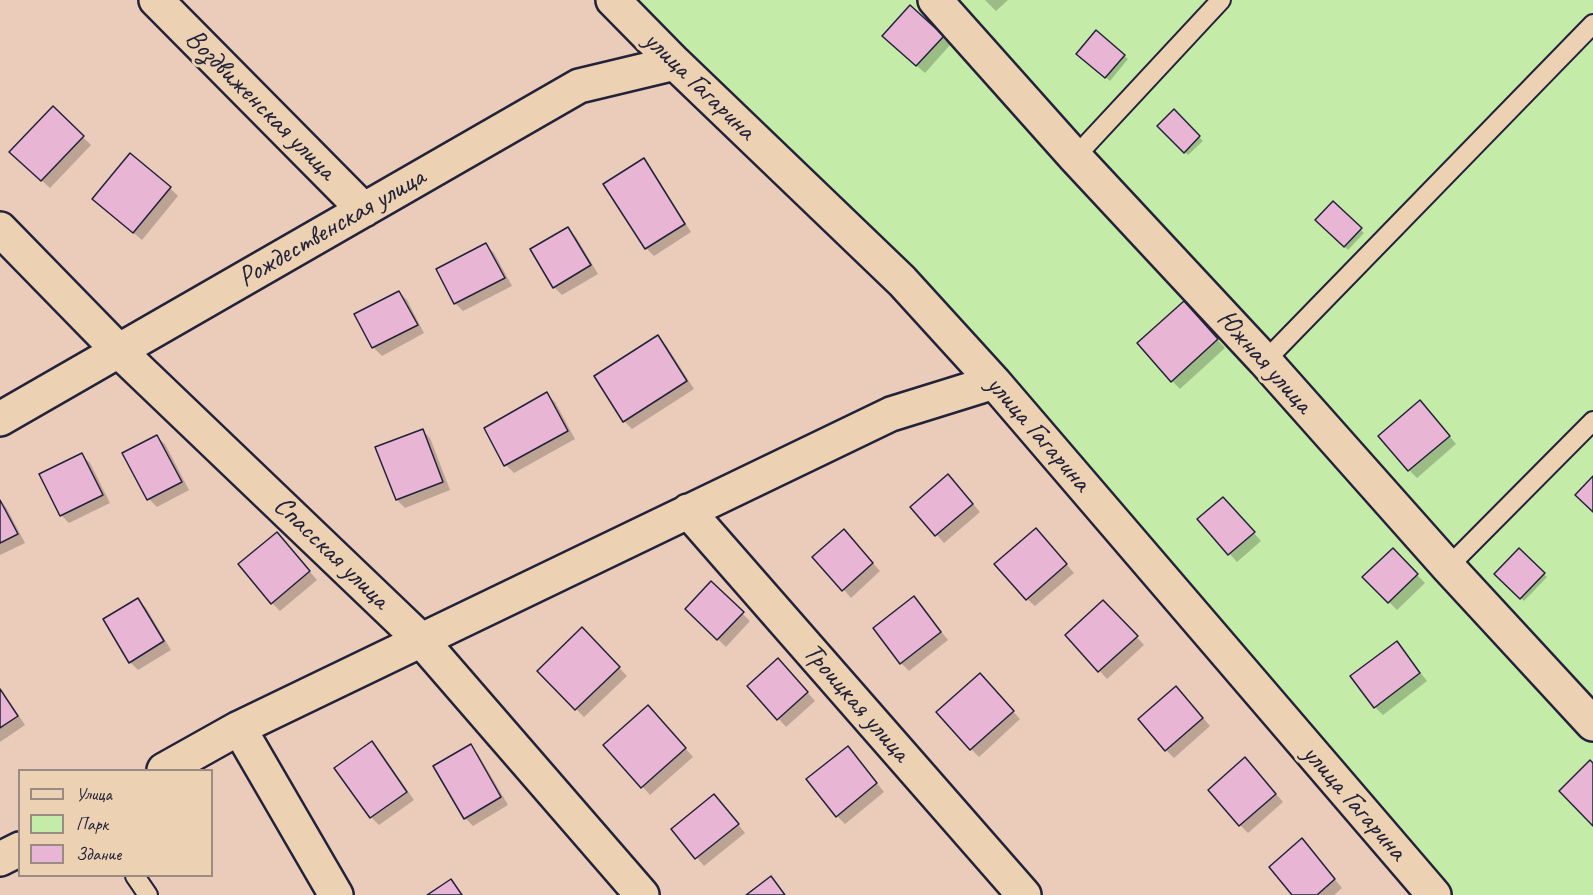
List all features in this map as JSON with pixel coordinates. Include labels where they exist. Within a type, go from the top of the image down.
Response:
[{"type":"street","name":"Воздвиженская улица","points":[[156,0],[364,210]]},
{"type":"street","name":"улица Гагарина","points":[[613,0],[675,63],[902,281],[994,382],[1434,895]]},
{"type":"street","name":"Южная улица","points":[[935,0],[1075,157],[1265,361],[1448,567],[1593,724]]},
{"type":"street","name":"Рождественская улица","points":[[0,419],[579,86],[675,63]]},
{"type":"street","name":"Спасская улица","points":[[0,229],[119,351],[421,640],[642,895]]},
{"type":"street","points":[[167,769],[239,728],[891,414],[994,382]]},
{"type":"street","name":"Троицкая улица","points":[[688,511],[1024,895]]},
{"type":"street","points":[[239,728],[336,895]]},
{"type":"street","points":[[0,859],[18,850]]},
{"type":"lane","points":[[1075,157],[1221,0]]},
{"type":"lane","points":[[1265,361],[1593,24]]},
{"type":"lane","points":[[1448,567],[1593,421]]},
{"type":"lane","points":[[136,877],[148,895]]},
{"type":"green space","points":[[631,0],[1593,0],[1593,895],[1451,895],[1227,640]]},
{"type":"building","points":[[910,5],[944,36],[916,66],[882,36]]},
{"type":"building","points":[[1096,30],[1125,55],[1105,78],[1076,54]]},
{"type":"building","points":[[53,106],[84,136],[41,181],[9,152]]},
{"type":"building","points":[[1174,109],[1200,136],[1184,153],[1157,126]]},
{"type":"building","points":[[130,153],[171,187],[133,233],[92,199]]},
{"type":"building","points":[[644,158],[685,224],[645,249],[603,184]]},
{"type":"building","points":[[1333,201],[1362,228],[1344,247],[1315,220]]},
{"type":"building","points":[[568,227],[591,265],[553,288],[530,249]]},
{"type":"building","points":[[486,243],[505,278],[454,304],[436,269]]},
{"type":"building","points":[[399,291],[418,325],[372,348],[354,314]]},
{"type":"building","points":[[1184,301],[1218,339],[1171,382],[1137,343]]},
{"type":"building","points":[[658,335],[687,381],[623,422],[594,376]]},
{"type":"building","points":[[547,392],[568,431],[504,466],[484,428]]},
{"type":"building","points":[[1420,400],[1450,436],[1408,471],[1378,436]]},
{"type":"building","points":[[423,429],[443,482],[396,500],[375,447]]},
{"type":"building","points":[[157,435],[182,482],[147,500],[122,453]]},
{"type":"building","points":[[82,453],[103,495],[60,516],[39,474]]},
{"type":"building","points":[[948,474],[973,504],[935,536],[910,507]]},
{"type":"building","points":[[1593,476],[1593,512],[1575,495]]},
{"type":"building","points":[[1223,497],[1255,532],[1228,555],[1197,519]]},
{"type":"building","points":[[0,500],[18,534],[0,543]]},
{"type":"building","points":[[1036,528],[1067,564],[1026,600],[994,564]]},
{"type":"building","points":[[844,529],[873,563],[842,591],[812,557]]},
{"type":"building","points":[[277,532],[310,571],[271,604],[238,564]]},
{"type":"building","points":[[1393,548],[1418,574],[1388,603],[1362,577]]},
{"type":"building","points":[[1519,548],[1545,573],[1520,599],[1494,574]]},
{"type":"building","points":[[711,581],[744,612],[717,640],[685,609]]},
{"type":"building","points":[[914,596],[941,632],[900,664],[873,628]]},
{"type":"building","points":[[138,598],[164,641],[129,663],[103,619]]},
{"type":"building","points":[[1103,600],[1138,636],[1098,672],[1065,635]]},
{"type":"building","points":[[582,627],[620,667],[575,710],[537,671]]},
{"type":"building","points":[[1397,641],[1420,673],[1374,708],[1350,676]]},
{"type":"building","points":[[778,658],[808,692],[777,720],[747,686]]},
{"type":"building","points":[[980,673],[1014,711],[970,750],[936,712]]},
{"type":"building","points":[[1176,686],[1203,718],[1165,751],[1138,719]]},
{"type":"building","points":[[0,689],[18,716],[0,728]]},
{"type":"building","points":[[648,705],[686,748],[641,788],[603,745]]},
{"type":"building","points":[[372,741],[407,792],[370,818],[334,768]]},
{"type":"building","points":[[471,744],[501,797],[464,819],[433,766]]},
{"type":"building","points":[[848,746],[877,783],[836,817],[806,779]]},
{"type":"building","points":[[1245,757],[1276,794],[1239,826],[1208,790]]},
{"type":"building","points":[[1590,760],[1593,763],[1593,826],[1559,791]]},
{"type":"building","points":[[714,794],[739,824],[695,859],[671,829]]},
{"type":"building","points":[[1302,838],[1335,879],[1317,895],[1292,895],[1269,867]]},
{"type":"building","points":[[771,876],[785,895],[746,895]]},
{"type":"building","points":[[451,879],[462,895],[427,895]]}]
